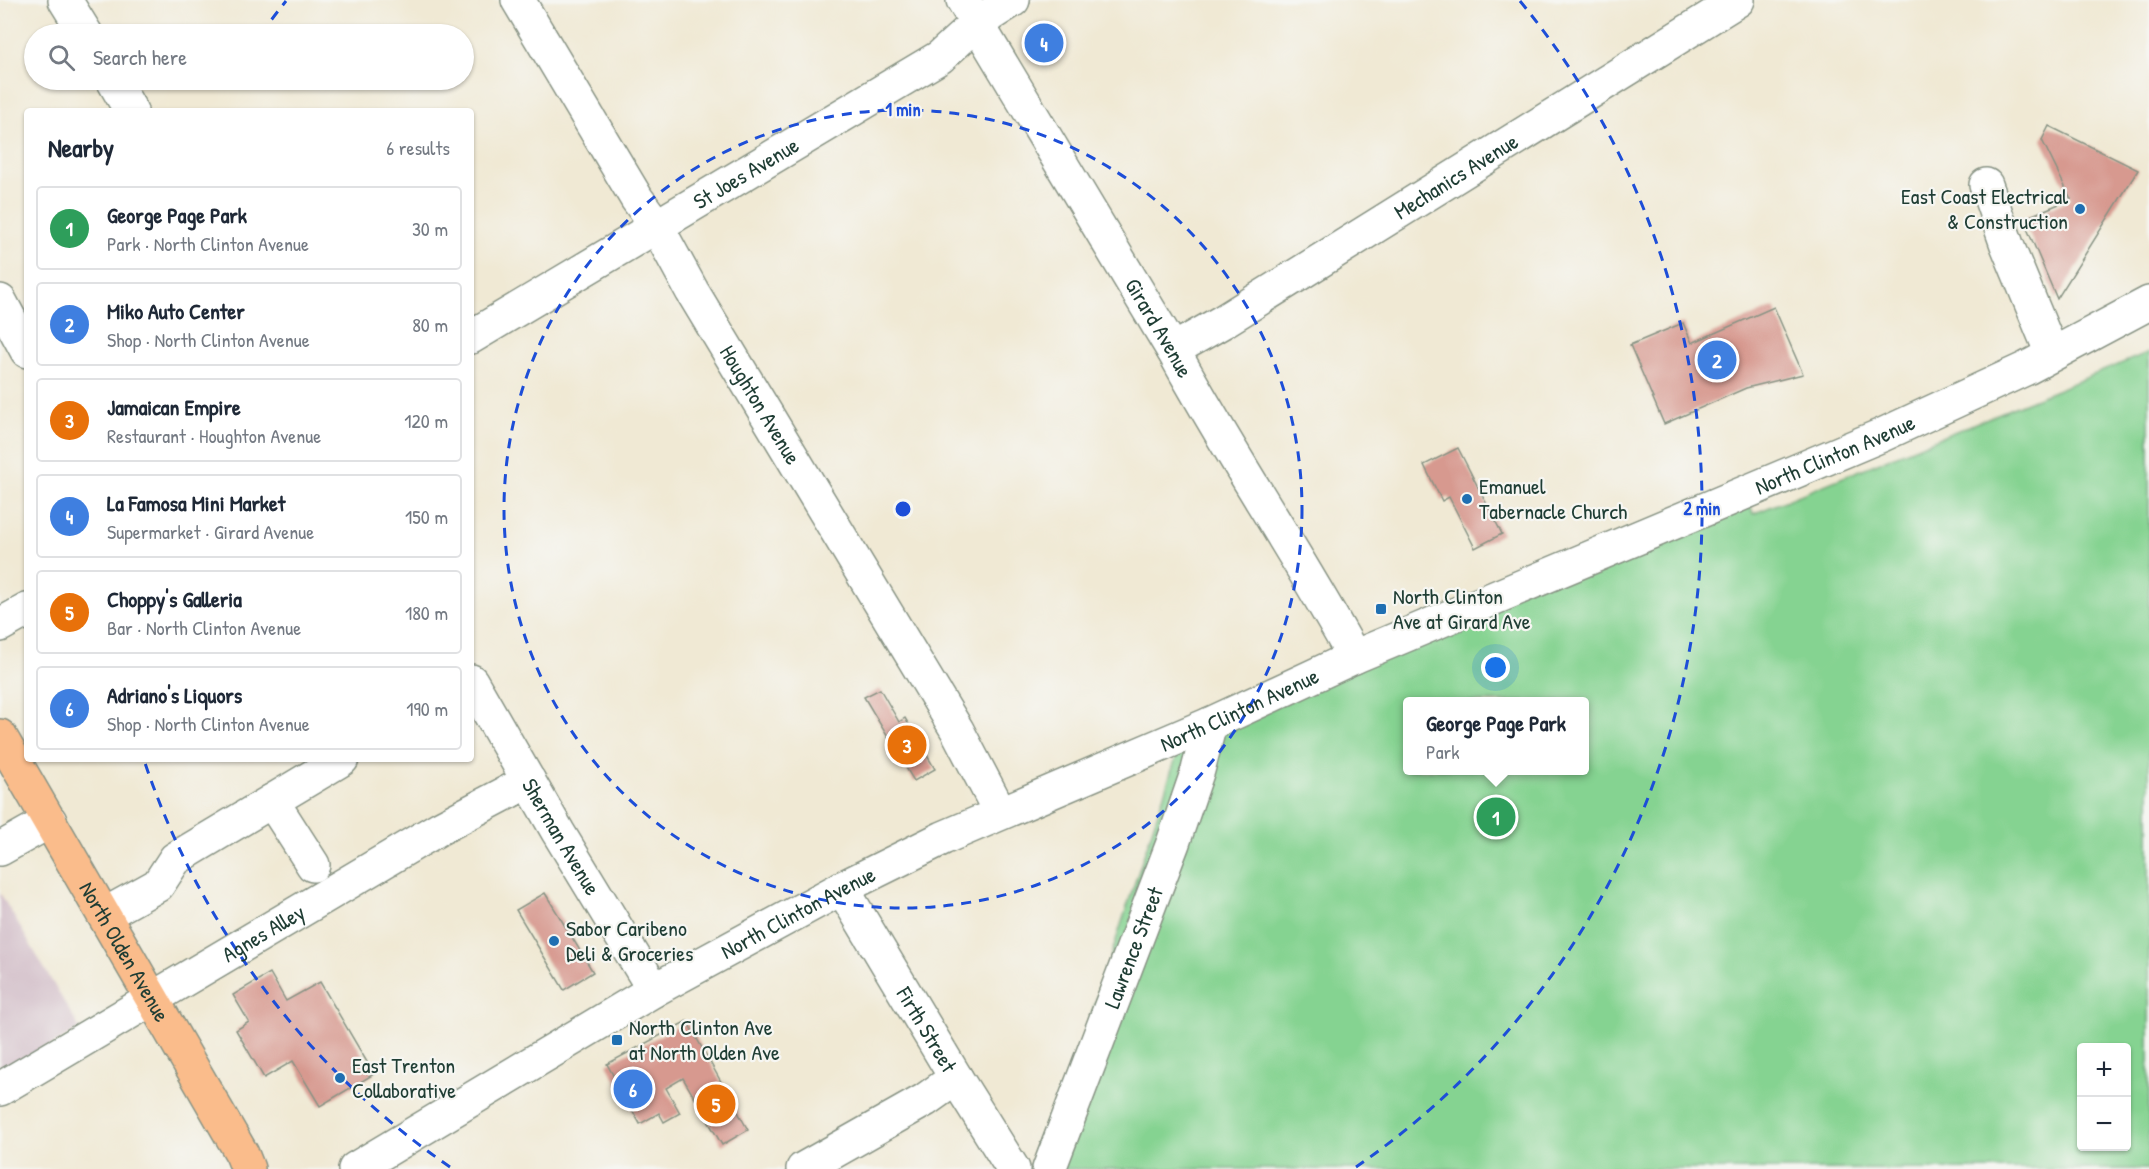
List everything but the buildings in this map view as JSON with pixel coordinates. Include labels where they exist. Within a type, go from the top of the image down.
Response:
[{"type":"main road","name":"North Olden Avenue","points":[[0,736],[236,1144],[248,1169]]},
{"type":"street","points":[[65,0],[80,24]]},
{"type":"street","name":"Houghton Avenue","points":[[518,0],[637,199],[656,225],[692,291],[957,730],[1000,812]]},
{"type":"street","name":"St Joes Avenue","points":[[474,335],[940,57],[970,11],[1013,0]]},
{"type":"street","name":"Mechanics Avenue","points":[[1173,350],[1222,322],[1738,0]]},
{"type":"street","name":"Girard Avenue","points":[[970,11],[1354,657]]},
{"type":"street","points":[[118,90],[129,108]]},
{"type":"street","points":[[1986,185],[2007,244],[2052,354]]},
{"type":"street","points":[[0,301],[24,345]]},
{"type":"street","name":"North Clinton Avenue","points":[[355,1169],[654,990],[842,888],[1000,812],[1210,723],[1354,657],[1882,435],[2027,368],[2149,303]]},
{"type":"street","points":[[0,625],[24,612]]},
{"type":"street","name":"Sherman Avenue","points":[[474,686],[654,990]]},
{"type":"street","name":"Lawrence Street","points":[[1049,1169],[1173,843],[1198,770],[1210,723]]},
{"type":"street","points":[[104,915],[158,885],[175,859],[337,762]]},
{"type":"street","name":"Agnes Alley","points":[[0,1089],[440,828],[529,781]]},
{"type":"street","points":[[272,801],[313,866]]},
{"type":"street","points":[[0,849],[50,821]]},
{"type":"street","name":"Firth Street","points":[[842,888],[1013,1169]]},
{"type":"street","points":[[803,1169],[925,1100],[956,1078]]},
{"type":"shaded area","points":[[0,893],[80,1029],[0,1074]]},
{"type":"green space","points":[[2149,352],[2149,1169],[1041,1169],[1185,730],[1746,488],[1753,514]]},
{"type":"place","name":"La Famosa Mini Market","points":[[1044,43]]},
{"type":"place","name":"East Coast Electrical & Construction","points":[[2080,209]]},
{"type":"place","name":"Miko Auto Center","points":[[1717,360]]},
{"type":"place","name":"Emanuel Tabernacle Church","points":[[1467,499]]},
{"type":"place","name":"North Clinton Ave at Girard Ave","points":[[1381,609]]},
{"type":"place","name":"Jamaican Empire","points":[[907,745]]},
{"type":"place","name":"George Page Park","points":[[1496,817]]},
{"type":"place","name":"Sabor Caribeno Deli & Groceries","points":[[554,941]]},
{"type":"place","name":"North Clinton Ave at North Olden Ave","points":[[617,1040]]},
{"type":"place","name":"East Trenton Collaborative","points":[[340,1078]]},
{"type":"place","name":"Adriano's Liquors","points":[[633,1089]]},
{"type":"place","name":"Choppy's Galleria","points":[[716,1104]]}]
